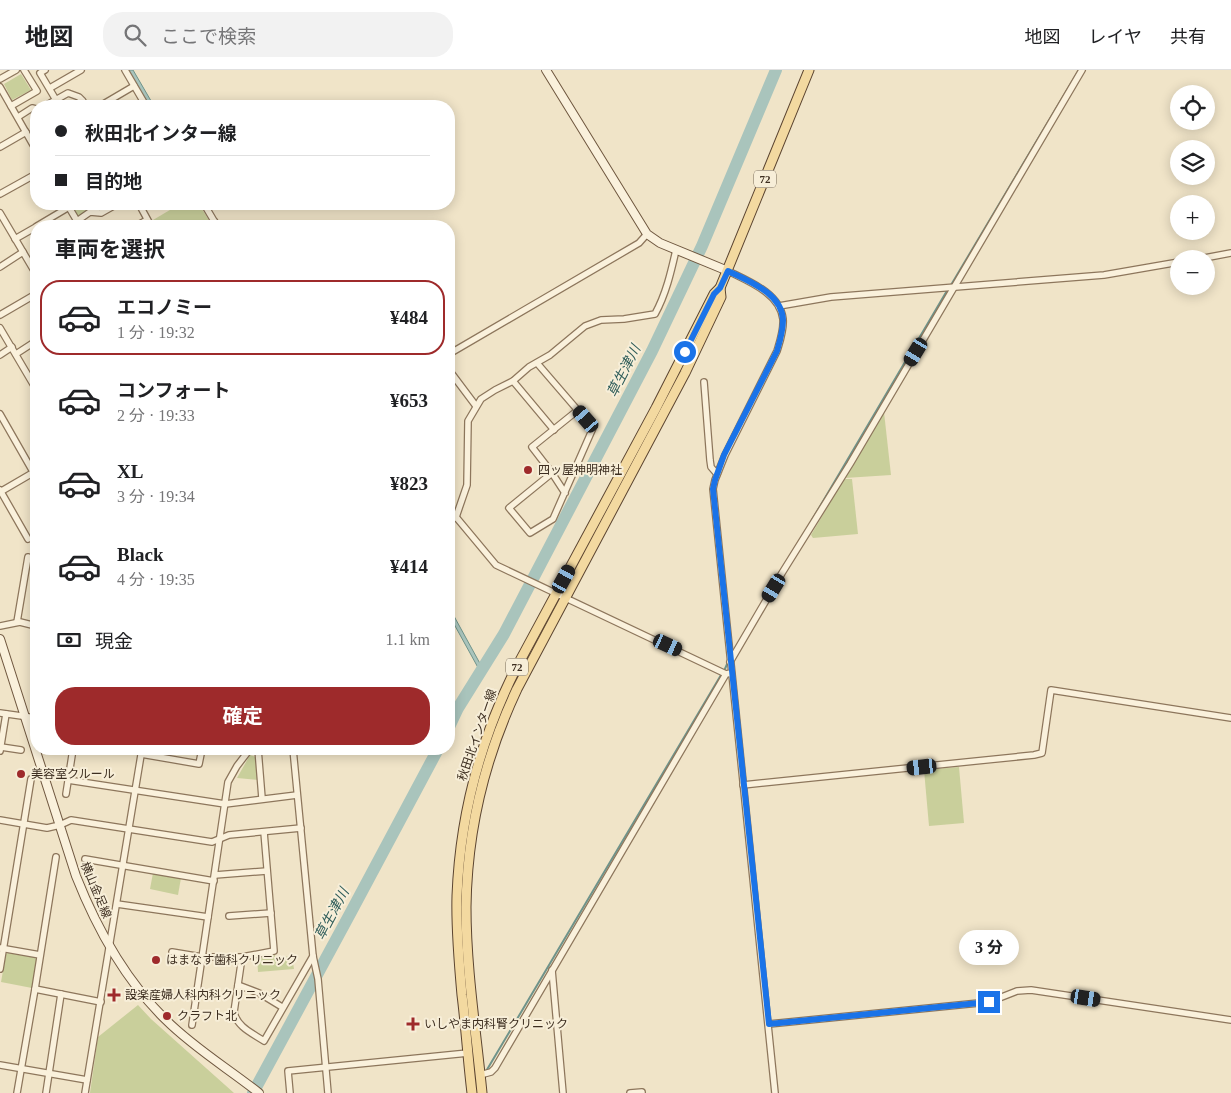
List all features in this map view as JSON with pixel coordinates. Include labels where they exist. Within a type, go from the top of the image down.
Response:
[{"type":"main road","name":"秋田北インター線","points":[[471,1090],[457,921],[458,867],[466,812],[480,758],[498,706],[656,408],[714,294],[720,288],[809,70]]},
{"type":"main road","name":"秋田北インター線","points":[[481,1089],[482,1075],[466,923],[467,884],[474,825],[488,764],[505,716],[522,679],[685,373],[721,297],[720,288]]},
{"type":"street","points":[[0,79],[16,70]]},
{"type":"street","points":[[11,106],[37,91],[24,70]]},
{"type":"street","points":[[45,70],[40,73],[56,100],[68,93],[80,96],[82,100]]},
{"type":"street","points":[[50,88],[81,70]]},
{"type":"street","points":[[125,70],[142,100]]},
{"type":"street","points":[[546,70],[647,234],[660,243],[759,286],[779,306],[783,318],[782,332],[777,351],[724,455],[713,489],[730,661],[728,673],[743,785],[775,1093]]},
{"type":"street","points":[[730,661],[850,464],[1082,70]]},
{"type":"street","points":[[110,100],[134,86]]},
{"type":"street","points":[[0,87],[30,139]]},
{"type":"street","points":[[18,117],[30,109]]},
{"type":"street","points":[[0,147],[26,132]]},
{"type":"street","points":[[0,194],[30,177]]},
{"type":"street","points":[[46,220],[61,210]]},
{"type":"street","points":[[83,220],[90,212],[101,213],[106,210]]},
{"type":"street","points":[[142,210],[147,220]]},
{"type":"street","points":[[1,217],[30,264]]},
{"type":"street","points":[[15,239],[30,230]]},
{"type":"street","points":[[455,350],[639,243],[647,234]]},
{"type":"street","points":[[678,250],[662,302],[655,314],[624,319],[601,320],[585,326],[513,382],[481,399],[468,420],[467,485],[456,517],[496,565],[728,673]]},
{"type":"street","points":[[0,266],[23,252]]},
{"type":"street","points":[[1215,256],[1231,253]]},
{"type":"street","points":[[779,306],[831,297],[1104,275],[1170,264]]},
{"type":"street","points":[[0,315],[30,298]]},
{"type":"street","points":[[0,328],[30,377]]},
{"type":"street","points":[[16,354],[30,345]]},
{"type":"street","points":[[0,355],[12,347]]},
{"type":"street","points":[[536,363],[593,428],[553,519],[530,533],[509,508],[552,473]]},
{"type":"street","points":[[455,378],[476,406]]},
{"type":"street","points":[[513,382],[554,430]]},
{"type":"street","points":[[704,382],[710,460],[711,467],[717,474]]},
{"type":"street","points":[[565,493],[532,447],[578,410]]},
{"type":"street","points":[[0,414],[3,425],[30,466]]},
{"type":"street","points":[[28,538],[0,491],[30,476]]},
{"type":"street","points":[[17,622],[28,557]]},
{"type":"street","points":[[0,626],[17,622],[30,625]]},
{"type":"street","name":"横山金足線","points":[[0,639],[30,732]]},
{"type":"street","points":[[482,1075],[495,1068],[728,673]]},
{"type":"street","points":[[743,785],[1042,753],[1051,690],[1231,718]]},
{"type":"street","points":[[0,751],[3,713],[30,717]]},
{"type":"street","points":[[1,747],[21,750]]},
{"type":"street","name":"横山金足線","points":[[37,755],[76,876],[110,948],[136,985],[166,1020],[259,1093]]},
{"type":"street","points":[[66,794],[72,755]]},
{"type":"street","points":[[85,1093],[141,755]]},
{"type":"street","points":[[160,755],[199,764],[201,755]]},
{"type":"street","points":[[192,1025],[228,782],[245,755]]},
{"type":"street","points":[[258,755],[262,798]]},
{"type":"street","points":[[293,755],[313,956],[318,979],[328,1093]]},
{"type":"street","points":[[0,969],[30,779]]},
{"type":"street","points":[[68,780],[225,804],[262,798],[297,796]]},
{"type":"street","points":[[0,820],[48,828],[71,820],[212,842],[229,835],[301,828]]},
{"type":"street","points":[[172,952],[202,957],[242,957],[274,951],[264,832]]},
{"type":"street","points":[[17,1093],[56,857]]},
{"type":"street","points":[[85,859],[214,878],[267,871]]},
{"type":"street","points":[[117,904],[208,917]]},
{"type":"street","points":[[229,916],[271,914]]},
{"type":"street","points":[[2,948],[40,955]]},
{"type":"street","points":[[242,957],[234,1012],[235,1019],[264,1041],[313,956]]},
{"type":"street","points":[[552,970],[563,1093]]},
{"type":"street","points":[[238,986],[259,993],[282,1007]]},
{"type":"street","points":[[35,990],[101,1002]]},
{"type":"street","points":[[769,1024],[989,1002],[1017,991],[1031,990],[1231,1020]]},
{"type":"street","points":[[46,1093],[61,994]]},
{"type":"street","points":[[290,1093],[288,1071],[468,1054]]},
{"type":"street","points":[[0,1066],[87,1080]]},
{"type":"street","points":[[630,1093],[642,1092]]},
{"type":"green space","points":[[21,74],[31,90],[12,100],[4,84]]},
{"type":"green space","points":[[74,210],[89,210],[78,216]]},
{"type":"green space","points":[[170,210],[203,210],[209,220],[153,220]]},
{"type":"green space","points":[[884,412],[891,475],[845,478]]},
{"type":"green space","points":[[844,479],[852,479],[858,534],[813,538],[811,535]]},
{"type":"green space","points":[[250,755],[256,757],[258,780],[237,778]]},
{"type":"green space","points":[[959,767],[964,823],[929,826],[924,770]]},
{"type":"green space","points":[[153,873],[181,878],[178,895],[150,889]]},
{"type":"green space","points":[[6,954],[34,957],[37,960],[32,988],[1,982]]},
{"type":"green space","points":[[275,955],[275,958],[292,956],[294,969],[258,972],[257,956]]},
{"type":"green space","points":[[138,1005],[151,1019],[234,1093],[90,1093],[98,1037]]},
{"type":"water","points":[[128,70],[133,70],[150,100],[146,100]]},
{"type":"water","points":[[455,618],[483,669],[481,673],[455,626]]},
{"type":"waterway","name":"草生津川","points":[[455,714],[504,634],[652,351],[702,246],[776,70]]},
{"type":"waterway","points":[[951,285],[1079,70]]},
{"type":"waterway","points":[[812,520],[948,289]]},
{"type":"waterway","points":[[724,671],[728,662]]},
{"type":"waterway","points":[[485,1073],[721,675]]},
{"type":"waterway","name":"草生津川","points":[[253,1093],[435,755]]},
{"type":"place","name":"四ッ屋神明神社","points":[[528,470]]},
{"type":"place","name":"美容室クルール","points":[[21,774]]},
{"type":"place","name":"はまなす歯科クリニック","points":[[156,960]]},
{"type":"place","name":"設楽産婦人科内科クリニック","points":[[114,995]]},
{"type":"place","name":"クラフト北","points":[[167,1016]]},
{"type":"place","name":"いしやま内科腎クリニック","points":[[413,1024]]},
{"type":"route","points":[[685,352],[714,294],[720,288],[728,271],[759,286],[779,306],[783,318],[782,332],[777,351],[724,455],[713,489],[769,1024],[989,1002]]}]
